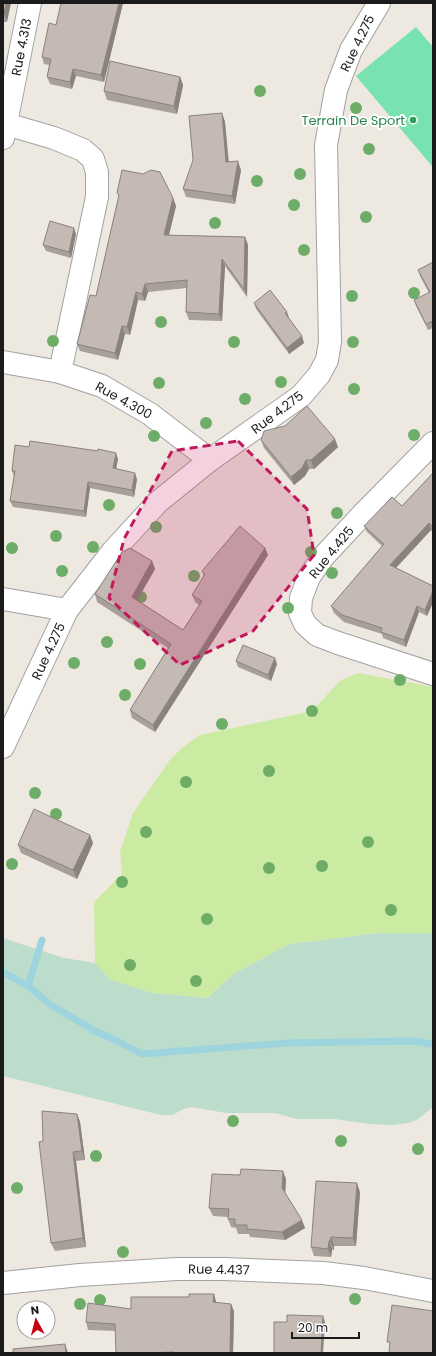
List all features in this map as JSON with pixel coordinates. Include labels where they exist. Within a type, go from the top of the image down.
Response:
[{"type":"street","name":"Rue 4.313","points":[[4,131],[30,3]]},
{"type":"street","name":"Rue 4.275","points":[[3,747],[67,610],[113,551],[158,502],[210,460],[301,396],[319,374],[327,360],[330,342],[326,145],[336,90],[351,50],[379,3]]},
{"type":"street","points":[[4,131],[54,138],[83,150],[93,159],[97,172],[97,197],[60,372]]},
{"type":"street","name":"Rue 4.300","points":[[3,362],[60,372],[102,386],[150,414],[210,460]]},
{"type":"street","name":"Rue 4.425","points":[[433,443],[363,514],[323,558],[309,577],[301,598],[300,612],[305,624],[317,635],[433,674]]},
{"type":"street","points":[[3,599],[67,610]]},
{"type":"street","name":"Rue 4.437","points":[[3,1282],[102,1273],[177,1269],[224,1269],[330,1274],[364,1278],[433,1291]]},
{"type":"highlighted area","points":[[238,441],[307,509],[314,555],[253,631],[180,665],[109,598],[124,539],[172,451]]},
{"type":"green space","name":"Terrain De Sport","points":[[416,27],[433,47],[432,166],[356,76]]},
{"type":"green space","points":[[358,673],[433,687],[433,933],[379,933],[290,944],[233,974],[208,998],[151,993],[109,979],[95,963],[94,902],[122,874],[120,852],[133,813],[169,761],[183,747],[200,735],[312,711],[340,681]]},
{"type":"green space","points":[[379,933],[433,933],[433,1107],[417,1120],[393,1125],[369,1124],[335,1119],[297,1119],[275,1113],[226,1113],[191,1107],[183,1109],[173,1115],[161,1115],[3,1076],[3,938],[64,958],[95,963],[109,979],[151,993],[208,998],[233,974],[290,944]]},
{"type":"building","points":[[3,3],[6,3],[4,14],[3,14]]},
{"type":"building","points":[[61,3],[119,3],[101,75],[73,69],[70,82],[47,77],[51,59],[42,57],[49,23],[56,25]]},
{"type":"building","points":[[110,61],[180,77],[174,106],[104,91]]},
{"type":"building","points":[[222,113],[226,162],[238,161],[232,196],[183,189],[193,160],[189,116]]},
{"type":"building","points":[[122,170],[143,174],[151,170],[160,172],[173,198],[164,235],[245,237],[244,289],[222,259],[219,314],[186,312],[187,280],[145,284],[142,294],[136,292],[127,327],[122,326],[115,353],[77,344],[90,295],[96,296],[119,195],[117,193]]},
{"type":"building","points":[[50,221],[74,228],[69,252],[43,245]]},
{"type":"building","points":[[433,262],[433,321],[426,324],[414,300],[430,292],[418,270]]},
{"type":"building","points":[[270,290],[287,312],[285,313],[302,336],[287,348],[254,303]]},
{"type":"building","points":[[307,406],[335,439],[311,460],[306,460],[302,468],[291,477],[261,440],[264,431],[285,426]]},
{"type":"building","points":[[30,441],[98,451],[98,449],[116,453],[113,468],[135,473],[132,490],[88,482],[84,511],[10,501],[15,471],[12,471],[15,445],[29,447]]},
{"type":"building","points":[[433,473],[433,527],[429,523],[390,565],[433,586],[433,591],[425,610],[417,606],[404,640],[381,632],[382,628],[342,615],[331,606],[384,544],[364,526],[392,497],[402,506]]},
{"type":"building","points":[[240,526],[265,548],[153,725],[130,710],[171,644],[95,594],[122,552],[130,548],[152,561],[132,597],[183,630],[202,601],[192,595],[205,574],[202,571]]},
{"type":"building","points":[[243,645],[275,658],[268,675],[236,661]]},
{"type":"building","points":[[34,809],[90,835],[73,870],[18,845]]},
{"type":"building","points":[[42,1111],[77,1114],[82,1151],[73,1152],[83,1238],[51,1243],[39,1142],[43,1141]]},
{"type":"building","points":[[241,1169],[283,1171],[282,1188],[302,1220],[282,1232],[247,1229],[247,1225],[235,1225],[235,1219],[228,1219],[229,1209],[209,1208],[212,1174],[240,1175]]},
{"type":"building","points":[[316,1181],[357,1183],[353,1238],[331,1237],[328,1249],[311,1247]]},
{"type":"building","points":[[189,1294],[214,1294],[213,1302],[231,1304],[230,1353],[116,1353],[115,1324],[86,1322],[88,1303],[131,1309],[131,1297],[189,1297]]},
{"type":"building","points":[[392,1305],[433,1311],[433,1353],[389,1353],[390,1342],[387,1342]]},
{"type":"building","points":[[287,1315],[323,1316],[321,1353],[274,1353],[274,1322],[287,1322]]},
{"type":"building","points":[[65,1344],[66,1353],[13,1353],[13,1349]]},
{"type":"waterway","points":[[28,986],[42,940]]},
{"type":"waterway","points":[[3,972],[28,986],[51,1005],[95,1031],[142,1054],[287,1043],[412,1041],[433,1044]]},
{"type":"place","name":"Terrain De Sport","points":[[413,120]]}]
